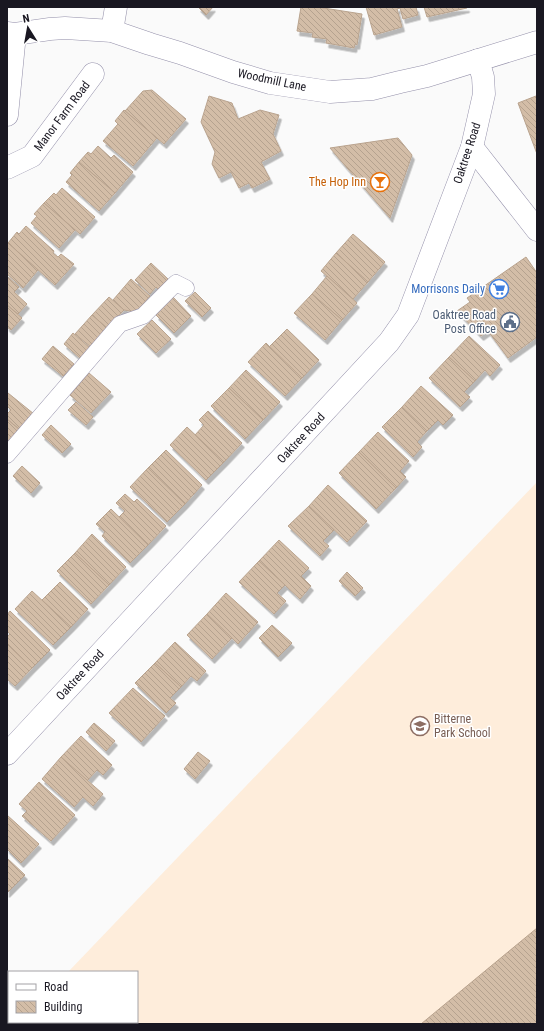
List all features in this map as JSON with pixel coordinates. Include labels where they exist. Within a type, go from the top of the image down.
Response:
[{"type":"street","points":[[112,31],[116,7]]},
{"type":"street","name":"Woodmill Lane","points":[[11,33],[65,28],[112,31],[233,72],[270,82],[330,92],[372,89],[427,76],[537,42]]},
{"type":"street","points":[[7,115],[11,33]]},
{"type":"street","name":"Oaktree Road","points":[[7,754],[389,342],[408,315],[472,147],[484,94],[483,77],[478,60]]},
{"type":"street","name":"Manor Farm Road","points":[[7,168],[32,156],[94,74]]},
{"type":"street","points":[[472,147],[537,230]]},
{"type":"lane","points":[[7,455],[120,324],[143,316],[176,283],[186,288]]},
{"type":"shaded area","name":"Bitterne Park School","points":[[537,482],[537,1024],[111,1024],[110,1023],[138,1023],[138,971],[69,971]]},
{"type":"building","points":[[198,7],[213,7],[206,15]]},
{"type":"building","points":[[301,7],[317,7],[362,14],[357,45],[355,44],[354,48],[326,43],[327,39],[312,37],[313,33],[297,31]]},
{"type":"building","points":[[366,7],[416,7],[418,15],[403,19],[400,8],[397,9],[402,27],[374,35]]},
{"type":"building","points":[[424,7],[467,7],[467,8],[427,17]]},
{"type":"building","points":[[152,90],[186,119],[164,144],[125,111],[143,91]]},
{"type":"building","points":[[209,96],[232,103],[238,119],[260,110],[279,115],[273,134],[281,151],[261,162],[270,179],[252,188],[249,183],[239,188],[231,172],[219,178],[212,164],[215,152],[201,122]]},
{"type":"building","points":[[536,96],[537,98],[537,154],[518,103]]},
{"type":"building","points":[[124,110],[157,138],[133,166],[103,141],[118,124],[115,121]]},
{"type":"building","name":"The Hop Inn","points":[[398,138],[412,155],[390,218],[330,148]]},
{"type":"building","points":[[98,146],[111,158],[114,155],[133,172],[115,193],[79,162],[88,152],[91,154]]},
{"type":"building","points":[[79,162],[115,193],[99,211],[66,182],[72,175],[70,173]]},
{"type":"building","points":[[62,188],[95,217],[80,234],[44,203],[54,193],[56,195]]},
{"type":"building","points":[[44,203],[75,230],[59,248],[31,223],[37,216],[34,214]]},
{"type":"building","points":[[26,226],[54,251],[53,253],[58,257],[61,254],[74,264],[55,285],[8,243],[17,232],[19,234]]},
{"type":"building","points":[[353,234],[385,262],[368,282],[336,253]]},
{"type":"building","points":[[8,243],[38,270],[23,288],[7,274]]},
{"type":"building","points":[[336,253],[368,282],[353,299],[321,271]]},
{"type":"building","points":[[526,257],[537,273],[537,337],[508,358],[488,331],[481,336],[457,311],[470,302],[467,298]]},
{"type":"building","points":[[151,263],[168,279],[158,289],[156,287],[150,294],[135,280]]},
{"type":"building","points":[[7,276],[19,287],[14,292],[27,304],[18,314],[7,305]]},
{"type":"building","points":[[327,276],[357,303],[342,320],[312,294]]},
{"type":"building","points":[[131,279],[150,296],[136,312],[124,310],[113,300]]},
{"type":"building","points":[[195,292],[211,308],[202,317],[185,301]]},
{"type":"building","points":[[312,294],[342,320],[325,340],[294,313]]},
{"type":"building","points":[[109,297],[124,310],[107,328],[92,315]]},
{"type":"building","points":[[173,297],[191,316],[174,333],[156,315]]},
{"type":"building","points":[[7,305],[22,318],[11,330],[7,327]]},
{"type":"building","points":[[92,315],[107,328],[91,347],[75,334]]},
{"type":"building","points":[[152,320],[171,339],[156,353],[137,334]]},
{"type":"building","points":[[287,329],[319,360],[302,378],[269,347]]},
{"type":"building","points":[[73,333],[90,348],[80,358],[64,344]]},
{"type":"building","points":[[469,336],[500,365],[490,376],[485,370],[475,381],[449,357]]},
{"type":"building","points":[[266,343],[302,378],[285,396],[248,362]]},
{"type":"building","points":[[53,346],[74,364],[63,376],[42,359]]},
{"type":"building","points":[[449,357],[475,381],[464,392],[470,397],[460,407],[429,378]]},
{"type":"building","points":[[246,370],[280,402],[263,420],[229,388]]},
{"type":"building","points":[[89,373],[111,392],[91,413],[70,395]]},
{"type":"building","points":[[421,386],[453,415],[443,425],[438,420],[427,431],[402,407]]},
{"type":"building","points":[[229,388],[263,420],[245,439],[211,406]]},
{"type":"building","points":[[8,393],[34,414],[20,430],[7,419],[7,414],[11,410],[7,406]]},
{"type":"building","points":[[76,402],[93,417],[86,425],[68,410]]},
{"type":"building","points":[[402,407],[427,431],[417,442],[422,447],[413,457],[382,427]]},
{"type":"building","points":[[208,411],[242,443],[224,462],[195,435],[204,425],[199,420]]},
{"type":"building","points":[[7,419],[20,430],[7,444]]},
{"type":"building","points":[[51,425],[71,444],[62,453],[42,435]]},
{"type":"building","points":[[187,427],[224,462],[206,480],[170,445]]},
{"type":"building","points":[[378,432],[409,461],[400,471],[406,477],[396,488],[359,452]]},
{"type":"building","points":[[166,450],[202,485],[185,504],[148,468]]},
{"type":"building","points":[[359,452],[396,488],[376,509],[339,473]]},
{"type":"building","points":[[22,466],[40,483],[31,493],[13,476]]},
{"type":"building","points":[[148,468],[185,504],[167,522],[130,487]]},
{"type":"building","points":[[328,485],[367,521],[347,542],[309,506]]},
{"type":"building","points":[[125,494],[134,502],[137,499],[166,526],[148,545],[119,517],[125,511],[116,503]]},
{"type":"building","points":[[309,506],[334,530],[323,541],[329,546],[320,556],[288,526]]},
{"type":"building","points":[[111,509],[148,545],[130,563],[102,536],[105,532],[96,524]]},
{"type":"building","points":[[92,534],[126,567],[109,585],[75,553]]},
{"type":"building","points":[[279,540],[309,568],[301,576],[311,586],[300,599],[259,561]]},
{"type":"building","points":[[75,553],[109,585],[91,604],[57,571]]},
{"type":"building","points":[[259,561],[285,585],[277,593],[286,601],[274,614],[239,582]]},
{"type":"building","points":[[347,572],[363,588],[355,596],[339,581]]},
{"type":"building","points":[[60,582],[88,609],[71,627],[42,600]]},
{"type":"building","points":[[32,591],[71,627],[53,645],[15,609]]},
{"type":"building","points":[[226,593],[258,622],[238,644],[207,614]]},
{"type":"building","points":[[10,611],[50,650],[32,668],[7,644],[7,637],[10,634],[7,631],[7,615]]},
{"type":"building","points":[[207,614],[232,638],[212,659],[187,635]]},
{"type":"building","points":[[272,625],[292,643],[278,657],[259,638]]},
{"type":"building","points":[[175,642],[206,671],[197,681],[191,676],[181,687],[155,663]]},
{"type":"building","points":[[7,644],[32,668],[15,686],[7,679]]},
{"type":"building","points":[[155,663],[181,687],[170,698],[176,703],[166,713],[135,683]]},
{"type":"building","points":[[133,688],[165,716],[141,742],[109,713]]},
{"type":"building","points":[[94,723],[115,741],[106,751],[86,732]]},
{"type":"building","points":[[81,736],[112,765],[103,775],[97,770],[87,781],[61,757]]},
{"type":"building","points":[[198,752],[210,761],[195,779],[184,769]]},
{"type":"building","points":[[61,757],[103,794],[93,806],[83,797],[74,807],[42,779]]},
{"type":"building","points":[[39,782],[75,815],[51,841],[22,816],[27,811],[19,804]]},
{"type":"building","points":[[7,815],[39,844],[21,863],[7,849]]},
{"type":"building","points":[[7,858],[25,875],[7,893]]},
{"type":"building","points":[[537,928],[537,1024],[421,1024]]},
{"type":"place","name":"The Hop Inn","points":[[380,182]]},
{"type":"place","name":"Morrisons Daily","points":[[499,289]]},
{"type":"place","name":"Oaktree Road Post Office","points":[[510,322]]},
{"type":"place","name":"Bitterne Park School","points":[[420,726]]}]
